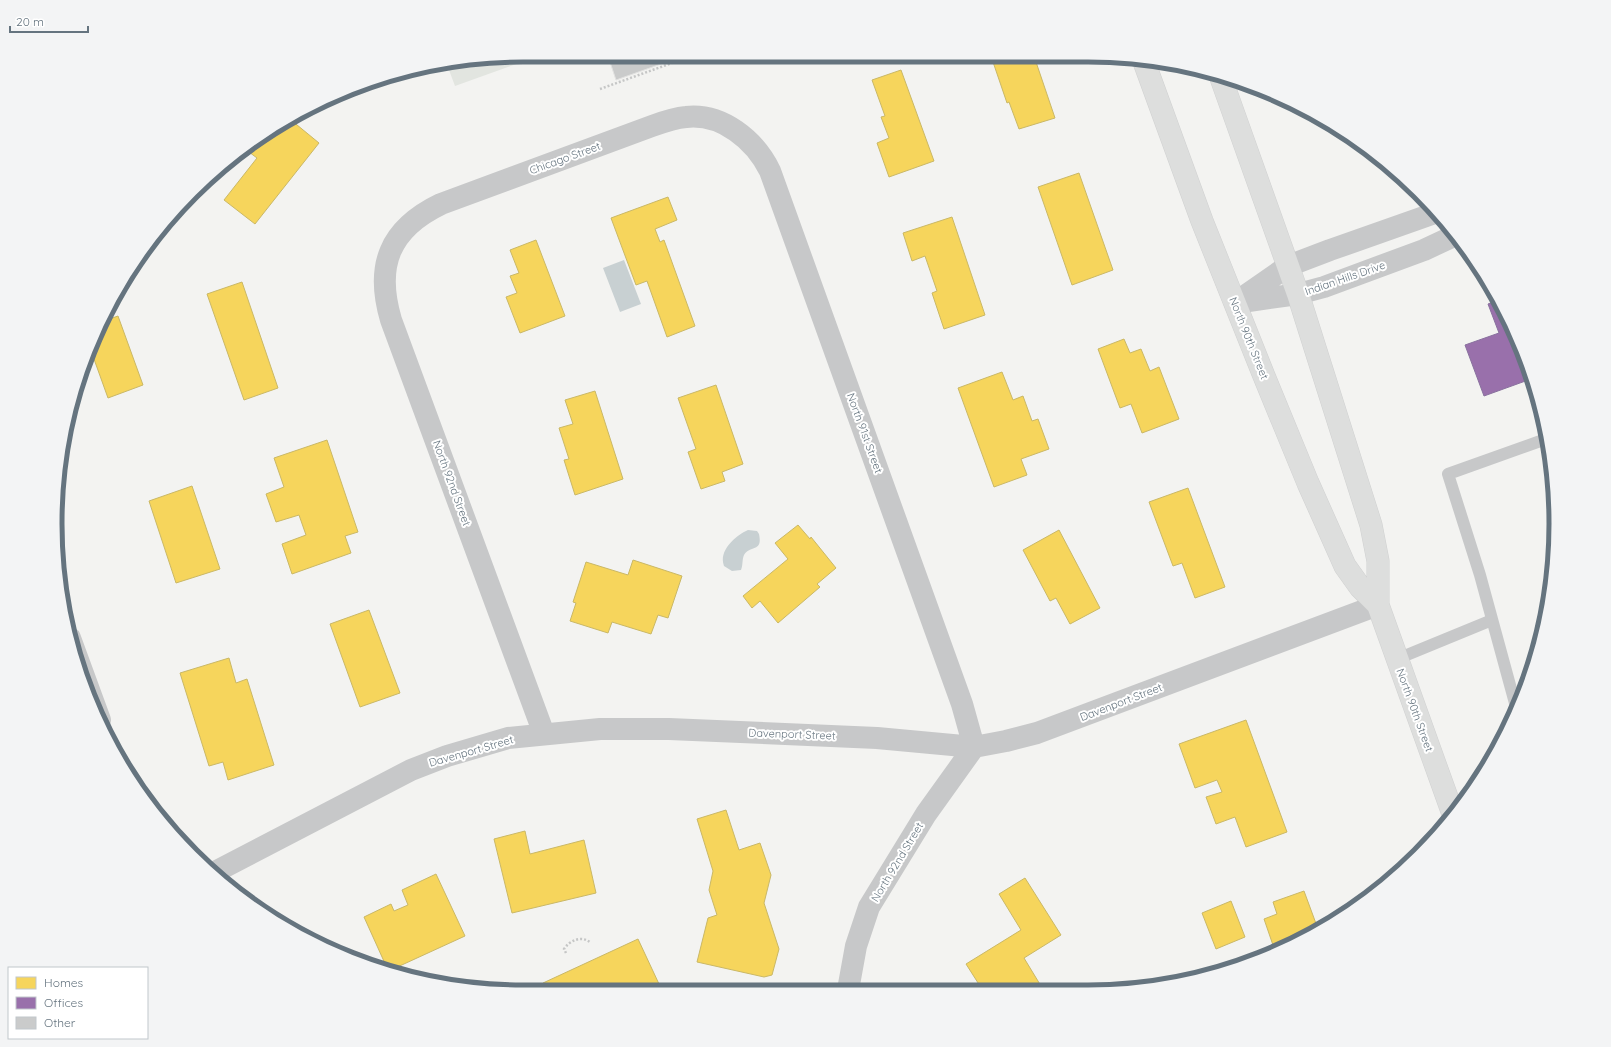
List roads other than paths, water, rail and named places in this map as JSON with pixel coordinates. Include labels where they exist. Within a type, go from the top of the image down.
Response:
[{"type":"main road","name":"North 90th Street","points":[[1145,66],[1202,221],[1305,476],[1345,566],[1360,587],[1378,605]]},
{"type":"main road","name":"North 90th Street","points":[[1223,82],[1298,294],[1374,539],[1379,578],[1378,605],[1451,808]]},
{"type":"street","name":"Chicago Street","points":[[402,231],[412,220],[441,204],[675,118],[702,117],[718,122],[736,131]]},
{"type":"street","name":"North 91st Street","points":[[736,131],[760,152],[777,187],[962,704],[974,747]]},
{"type":"street","points":[[1235,303],[1288,266],[1317,254],[1430,215]]},
{"type":"street","name":"North 92nd Street","points":[[402,231],[388,257],[384,285],[388,308],[544,734]]},
{"type":"street","name":"Indian Hills Drive","points":[[1235,303],[1298,294],[1324,287],[1424,250],[1449,237]]},
{"type":"street","name":"Davenport Street","points":[[219,870],[411,770],[447,756],[508,738],[600,729],[669,730],[877,738],[974,747],[1037,733],[1378,605]]},
{"type":"street","name":"North 92nd Street","points":[[849,985],[856,946],[869,907],[926,814],[974,747]]},
{"type":"lane","points":[[1514,700],[1480,575],[1448,474],[1541,441]]},
{"type":"lane","points":[[1397,659],[1492,620]]}]
